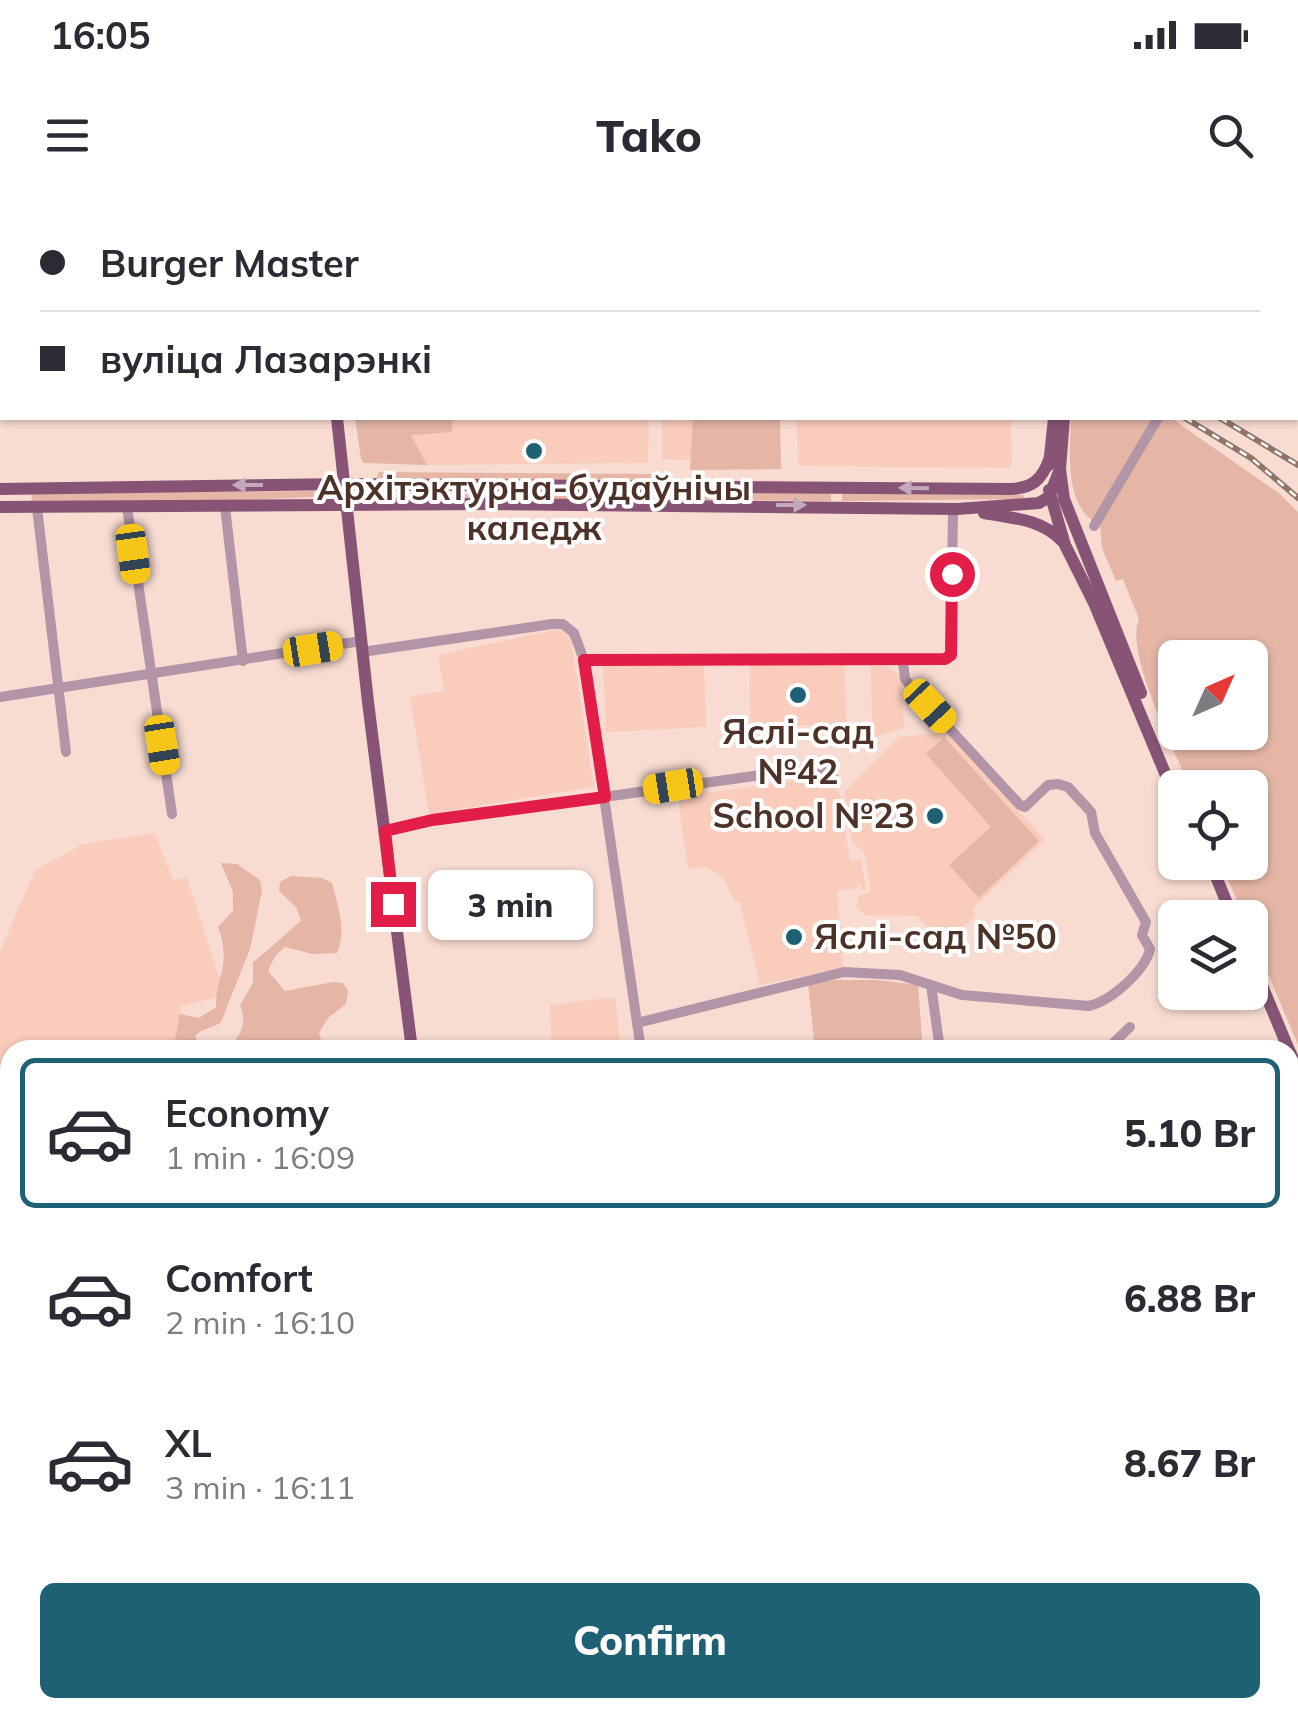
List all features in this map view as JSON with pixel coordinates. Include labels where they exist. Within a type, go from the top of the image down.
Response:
[{"type":"main road","points":[[337,420],[411,1040]]},
{"type":"main road","points":[[1054,420],[1056,463],[1072,542],[1164,770]]},
{"type":"main road","points":[[1064,420],[1049,497],[1172,770]]},
{"type":"main road","points":[[1021,489],[1056,463]]},
{"type":"main road","points":[[0,489],[345,484],[1021,489],[1049,497]]},
{"type":"main road","points":[[28,489],[24,497],[35,508]]},
{"type":"main road","points":[[1021,489],[1033,496],[1032,502],[1024,506]]},
{"type":"main road","points":[[0,507],[347,504],[955,509],[1024,506],[1049,497]]},
{"type":"main road","points":[[955,509],[1036,523],[1072,542]]},
{"type":"main road","points":[[1268,999],[1285,1040]]},
{"type":"main road","points":[[1263,1010],[1276,1040]]},
{"type":"street","points":[[1094,526],[1156,421]]},
{"type":"street","points":[[127,507],[172,814]]},
{"type":"street","points":[[225,507],[243,661]]},
{"type":"street","points":[[35,508],[66,752]]},
{"type":"street","points":[[584,660],[945,659],[951,655],[955,509]]},
{"type":"street","points":[[0,697],[243,661],[563,624],[574,632],[584,660],[640,1040]]},
{"type":"street","points":[[637,1023],[844,972],[900,974],[962,995],[1063,1005],[1103,1003],[1144,964],[1150,950],[1142,935],[1146,922],[1095,833],[1091,812],[1068,787],[1058,784],[1048,785],[1024,806],[1020,805],[913,689],[905,679],[903,661]]},
{"type":"street","points":[[385,831],[432,820],[804,768],[816,768],[833,776]]},
{"type":"street","points":[[930,985],[938,1040]]},
{"type":"street","points":[[1116,1040],[1130,1027]]},
{"type":"shaded area","points":[[355,420],[452,420],[452,432],[411,435],[427,465],[364,463]]},
{"type":"shaded area","name":"Архітэктурна-будаўнічы каледж","points":[[412,420],[649,420],[648,463],[427,465],[410,435]]},
{"type":"shaded area","name":"Архітэктурна-будаўнічы каледж","points":[[662,420],[693,420],[692,460],[662,459]]},
{"type":"shaded area","points":[[693,420],[780,420],[781,469],[690,470]]},
{"type":"shaded area","points":[[796,420],[1011,420],[1009,468],[799,466]]},
{"type":"shaded area","points":[[1071,420],[1174,420],[1280,494],[1298,512],[1298,1040],[1268,974],[1268,900],[1237,900],[1228,880],[1268,880],[1268,770],[1182,770],[1173,750],[1268,750],[1268,640],[1158,640],[1158,713],[1139,654],[1139,619],[1123,579],[1116,581],[1102,548],[1100,525],[1080,506],[1071,478]]},
{"type":"shaded area","points":[[379,472],[653,474],[655,479],[376,480]]},
{"type":"shaded area","points":[[314,491],[314,497],[216,501],[32,502],[31,493]]},
{"type":"shaded area","points":[[649,492],[651,496],[649,500],[378,499],[378,493]]},
{"type":"shaded area","points":[[671,492],[831,493],[831,501],[671,500]]},
{"type":"shaded area","points":[[842,493],[1023,495],[1025,499],[842,501]]},
{"type":"shaded area","points":[[559,629],[570,633],[594,787],[429,814],[410,696],[444,691],[438,655]]},
{"type":"shaded area","points":[[704,664],[706,727],[606,732],[603,665]]},
{"type":"shaded area","name":"Яслі-сад №42","points":[[749,664],[844,665],[847,724],[751,727]]},
{"type":"shaded area","points":[[871,666],[886,666],[901,677],[904,728],[872,738]]},
{"type":"shaded area","name":"School №23","points":[[948,732],[1045,840],[972,909],[976,915],[944,945],[917,916],[865,915],[856,907],[859,895],[871,892],[864,852],[852,843],[844,792],[899,737]]},
{"type":"shaded area","points":[[944,737],[1039,841],[979,898],[949,865],[991,827],[926,754]]},
{"type":"shaded area","points":[[806,779],[807,784],[831,781],[840,794],[850,861],[861,860],[866,889],[862,890],[860,883],[858,888],[837,891],[843,968],[760,985],[740,903],[734,901],[724,879],[707,867],[688,869],[678,797]]},
{"type":"shaded area","points":[[155,833],[173,880],[187,878],[225,995],[180,1007],[186,1040],[0,1040],[0,951],[35,870],[83,844]]},
{"type":"shaded area","points":[[221,863],[237,864],[260,880],[262,891],[250,949],[221,1022],[195,1036],[197,1040],[175,1040],[180,1014],[199,1018],[216,1007],[224,960],[218,927],[233,911],[233,892]]},
{"type":"shaded area","points":[[291,876],[322,878],[332,883],[340,918],[340,944],[337,953],[313,954],[285,947],[268,971],[285,991],[343,983],[348,991],[346,1004],[328,1018],[319,1033],[321,1040],[236,1040],[243,1022],[240,1005],[253,983],[253,962],[301,920],[296,907],[279,891],[280,882]]},
{"type":"shaded area","points":[[877,980],[918,985],[922,1040],[814,1040],[808,983]]},
{"type":"shaded area","points":[[615,997],[620,1040],[552,1040],[550,1005]]},
{"type":"railway","points":[[1188,420],[1251,458],[1298,498]]},
{"type":"railway","points":[[1223,420],[1298,465]]},
{"type":"place","name":"Архітэктурна-будаўнічы каледж","points":[[534,451]]},
{"type":"place","name":"Яслі-сад №42","points":[[798,695]]},
{"type":"place","name":"School №23","points":[[935,816]]},
{"type":"place","name":"Яслі-сад №50","points":[[794,937]]},
{"type":"route","points":[[393,904],[385,831],[432,820],[605,797],[584,660],[945,659],[951,655],[952,574]]}]
